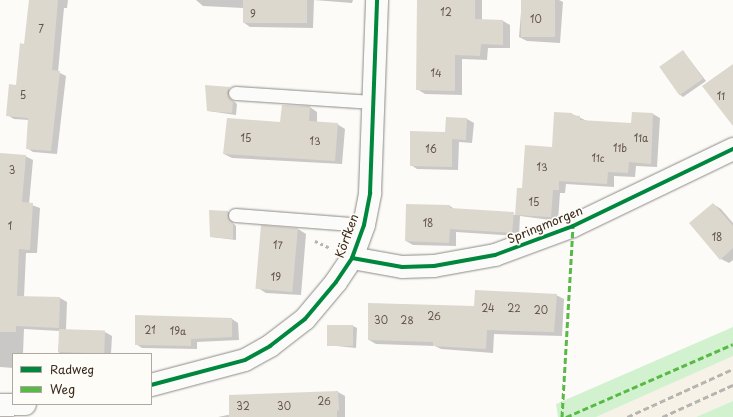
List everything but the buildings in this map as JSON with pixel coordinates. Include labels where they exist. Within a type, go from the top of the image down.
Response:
[{"type":"street","name":"Körfken","points":[[152,385],[238,362],[270,346],[305,319],[336,282],[352,258],[364,224],[370,186],[377,0]]},
{"type":"street","name":"Springmorgen","points":[[352,258],[402,267],[434,266],[495,255],[573,226],[733,149]]},
{"type":"street","points":[[0,405],[12,405]]},
{"type":"lane","points":[[236,93],[374,102]]},
{"type":"lane","points":[[235,216],[364,224]]},
{"type":"shaded area","points":[[733,356],[733,401],[696,417],[596,417]]},
{"type":"green space","points":[[733,327],[733,356],[596,417],[558,417],[556,404]]},
{"type":"green space","points":[[733,401],[733,417],[696,417]]},
{"type":"railway","points":[[627,417],[733,369]]},
{"type":"railway","points":[[662,417],[733,385]]},
{"type":"marked path","points":[[562,417],[573,226]]},
{"type":"marked path","points":[[566,417],[733,344]]},
{"type":"cycle path","points":[[152,385],[245,360],[270,346],[305,319],[336,282],[352,258],[364,225],[370,193],[377,0]]},
{"type":"cycle path","points":[[352,258],[402,267],[434,266],[495,255],[573,226],[733,149]]}]
